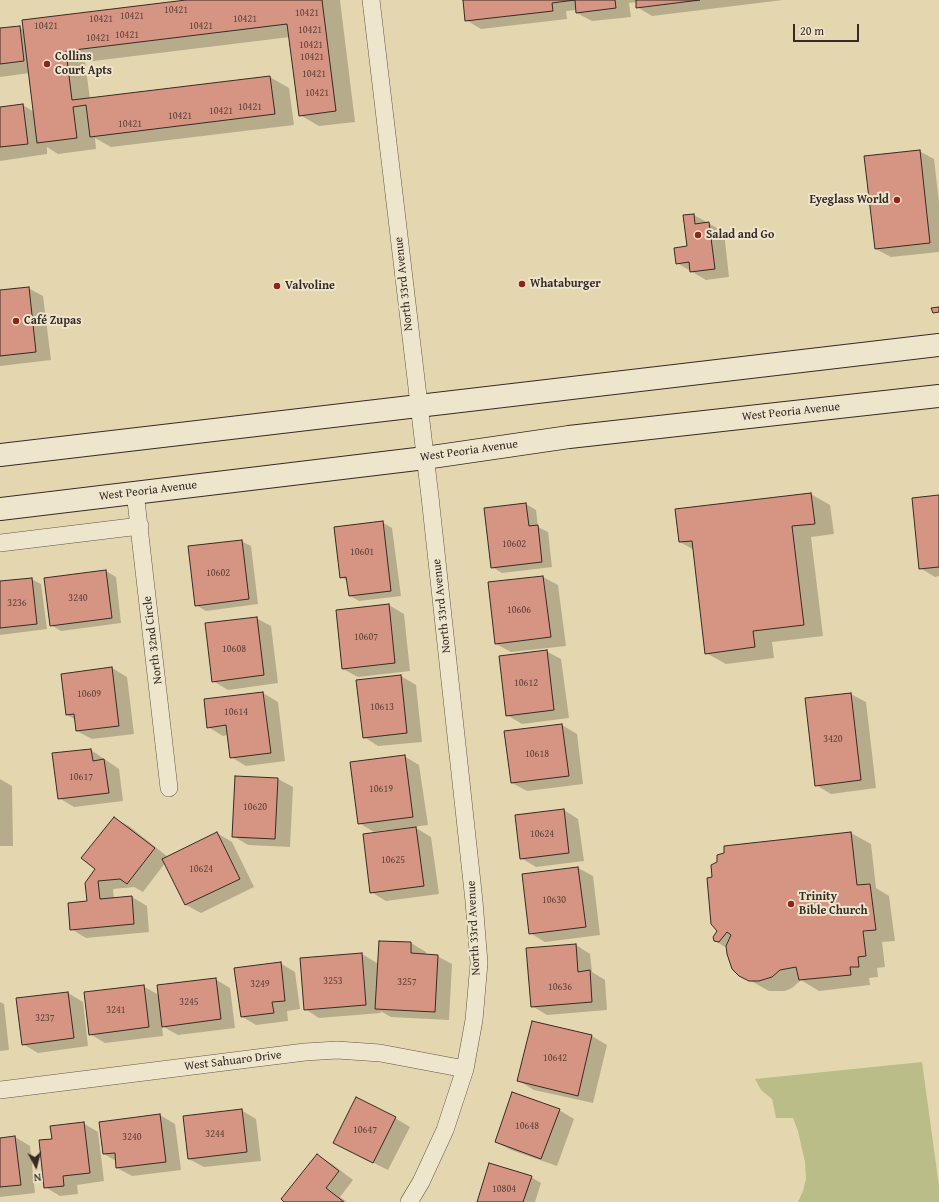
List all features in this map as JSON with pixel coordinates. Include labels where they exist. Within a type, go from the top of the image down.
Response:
[{"type":"main road","points":[[0,455],[939,345]]},
{"type":"main road","name":"West Peoria Avenue","points":[[0,508],[425,458],[569,437],[939,396]]},
{"type":"street","name":"North 33rd Avenue","points":[[371,0],[425,458],[474,901],[478,956],[474,1020],[465,1069],[445,1130],[421,1182],[409,1202]]},
{"type":"street","name":"North 32nd Circle","points":[[135,492],[169,788]]},
{"type":"street","points":[[0,543],[140,526]]},
{"type":"street","name":"West Sahuaro Drive","points":[[0,1090],[305,1052],[337,1050],[380,1053],[465,1069]]},
{"type":"green space","points":[[922,1062],[939,1186],[939,1202],[798,1202],[806,1179],[805,1162],[798,1131],[793,1118],[776,1118],[772,1099],[761,1090],[755,1079]]},
{"type":"building","name":"Collins Court Apts","points":[[186,0],[322,0],[336,111],[299,116],[287,24],[66,51],[72,100],[270,76],[275,114],[90,137],[86,105],[73,107],[77,138],[37,143],[22,20]]},
{"type":"building","points":[[463,0],[575,0],[552,3],[553,11],[465,21]]},
{"type":"building","points":[[575,0],[615,0],[616,8],[576,13]]},
{"type":"building","points":[[636,0],[700,0],[636,8]]},
{"type":"building","points":[[20,26],[24,61],[0,64],[0,28]]},
{"type":"building","points":[[23,104],[28,144],[0,147],[0,107]]},
{"type":"building","name":"Eyeglass World","points":[[920,150],[930,243],[875,249],[864,156]]},
{"type":"building","name":"Salad and Go","points":[[694,214],[695,224],[709,222],[715,269],[690,272],[689,262],[676,264],[674,248],[687,246],[683,215]]},
{"type":"building","name":"Café Zupas","points":[[29,287],[36,352],[0,356],[0,290]]},
{"type":"building","points":[[939,307],[939,312],[933,313],[931,308]]},
{"type":"building","points":[[811,493],[815,524],[792,526],[804,625],[753,631],[755,647],[705,654],[692,541],[679,542],[675,509]]},
{"type":"building","points":[[939,495],[939,567],[919,569],[912,498]]},
{"type":"building","points":[[526,503],[529,526],[538,525],[542,562],[491,568],[484,508]]},
{"type":"building","points":[[383,521],[391,591],[349,596],[346,577],[340,578],[334,527]]},
{"type":"building","points":[[242,540],[249,599],[195,606],[188,546]]},
{"type":"building","points":[[106,570],[112,618],[50,626],[44,578]]},
{"type":"building","points":[[543,576],[551,637],[495,644],[488,582]]},
{"type":"building","points":[[32,578],[37,624],[0,628],[0,581]]},
{"type":"building","points":[[389,604],[395,663],[342,669],[336,610]]},
{"type":"building","points":[[257,617],[264,675],[212,682],[205,623]]},
{"type":"building","points":[[547,650],[554,710],[506,716],[499,656]]},
{"type":"building","points":[[112,667],[119,726],[76,731],[74,714],[66,715],[61,674]]},
{"type":"building","points":[[401,675],[407,733],[363,738],[356,680]]},
{"type":"building","points":[[263,692],[271,753],[230,758],[226,725],[207,728],[204,699]]},
{"type":"building","points":[[851,693],[861,780],[815,786],[805,698]]},
{"type":"building","points":[[562,724],[569,776],[511,783],[504,731]]},
{"type":"building","points":[[91,749],[93,761],[104,759],[109,793],[58,799],[52,753]]},
{"type":"building","points":[[405,755],[413,817],[358,824],[350,762]]},
{"type":"building","points":[[235,776],[278,778],[275,839],[232,837]]},
{"type":"building","points":[[564,809],[569,853],[520,859],[515,815]]},
{"type":"building","points":[[114,817],[155,848],[127,884],[120,879],[98,881],[100,899],[132,896],[134,924],[70,930],[68,903],[87,901],[85,883],[95,869],[81,858]]},
{"type":"building","points":[[416,827],[424,886],[370,893],[363,834]]},
{"type":"building","points":[[217,832],[240,879],[185,905],[162,859]]},
{"type":"building","name":"Trinity Bible Church","points":[[851,832],[857,885],[870,884],[876,930],[863,931],[866,956],[858,957],[859,967],[850,967],[851,975],[799,980],[796,967],[780,970],[772,977],[759,981],[749,981],[739,976],[732,969],[727,954],[726,946],[731,935],[727,932],[719,942],[714,941],[713,937],[717,931],[711,924],[707,878],[712,877],[711,865],[717,862],[717,855],[724,853],[724,846]]},
{"type":"building","points":[[578,867],[586,927],[529,934],[522,874]]},
{"type":"building","points":[[379,941],[411,942],[411,953],[438,955],[435,1012],[375,1009]]},
{"type":"building","points":[[576,944],[578,972],[590,970],[592,1002],[531,1007],[526,948]]},
{"type":"building","points":[[362,953],[366,1005],[304,1010],[300,958]]},
{"type":"building","points":[[281,962],[285,1001],[272,1002],[274,1013],[241,1017],[234,968]]},
{"type":"building","points":[[216,978],[221,1019],[162,1027],[157,985]]},
{"type":"building","points":[[144,985],[149,1027],[89,1035],[84,992]]},
{"type":"building","points":[[68,992],[74,1038],[22,1045],[16,998]]},
{"type":"building","points":[[532,1021],[592,1035],[578,1096],[517,1081]]},
{"type":"building","points":[[512,1092],[560,1109],[541,1159],[495,1142]]},
{"type":"building","points":[[356,1097],[396,1117],[373,1163],[333,1143]]},
{"type":"building","points":[[242,1109],[247,1152],[188,1159],[183,1116]]},
{"type":"building","points":[[160,1114],[166,1162],[116,1168],[115,1153],[103,1154],[99,1122]]},
{"type":"building","points":[[84,1122],[90,1173],[63,1176],[64,1186],[44,1188],[39,1140],[52,1139],[50,1126]]},
{"type":"building","points":[[15,1136],[21,1185],[0,1187],[0,1138]]},
{"type":"building","points":[[317,1154],[339,1171],[326,1188],[344,1202],[284,1202],[281,1199]]},
{"type":"building","points":[[489,1163],[532,1176],[523,1202],[477,1202]]},
{"type":"place","name":"Collins Court Apts","points":[[47,64]]},
{"type":"place","name":"Eyeglass World","points":[[897,200]]},
{"type":"place","name":"Salad and Go","points":[[698,235]]},
{"type":"place","name":"Whataburger","points":[[522,284]]},
{"type":"place","name":"Valvoline","points":[[277,286]]},
{"type":"place","name":"Café Zupas","points":[[16,321]]},
{"type":"place","name":"Trinity Bible Church","points":[[791,904]]}]
